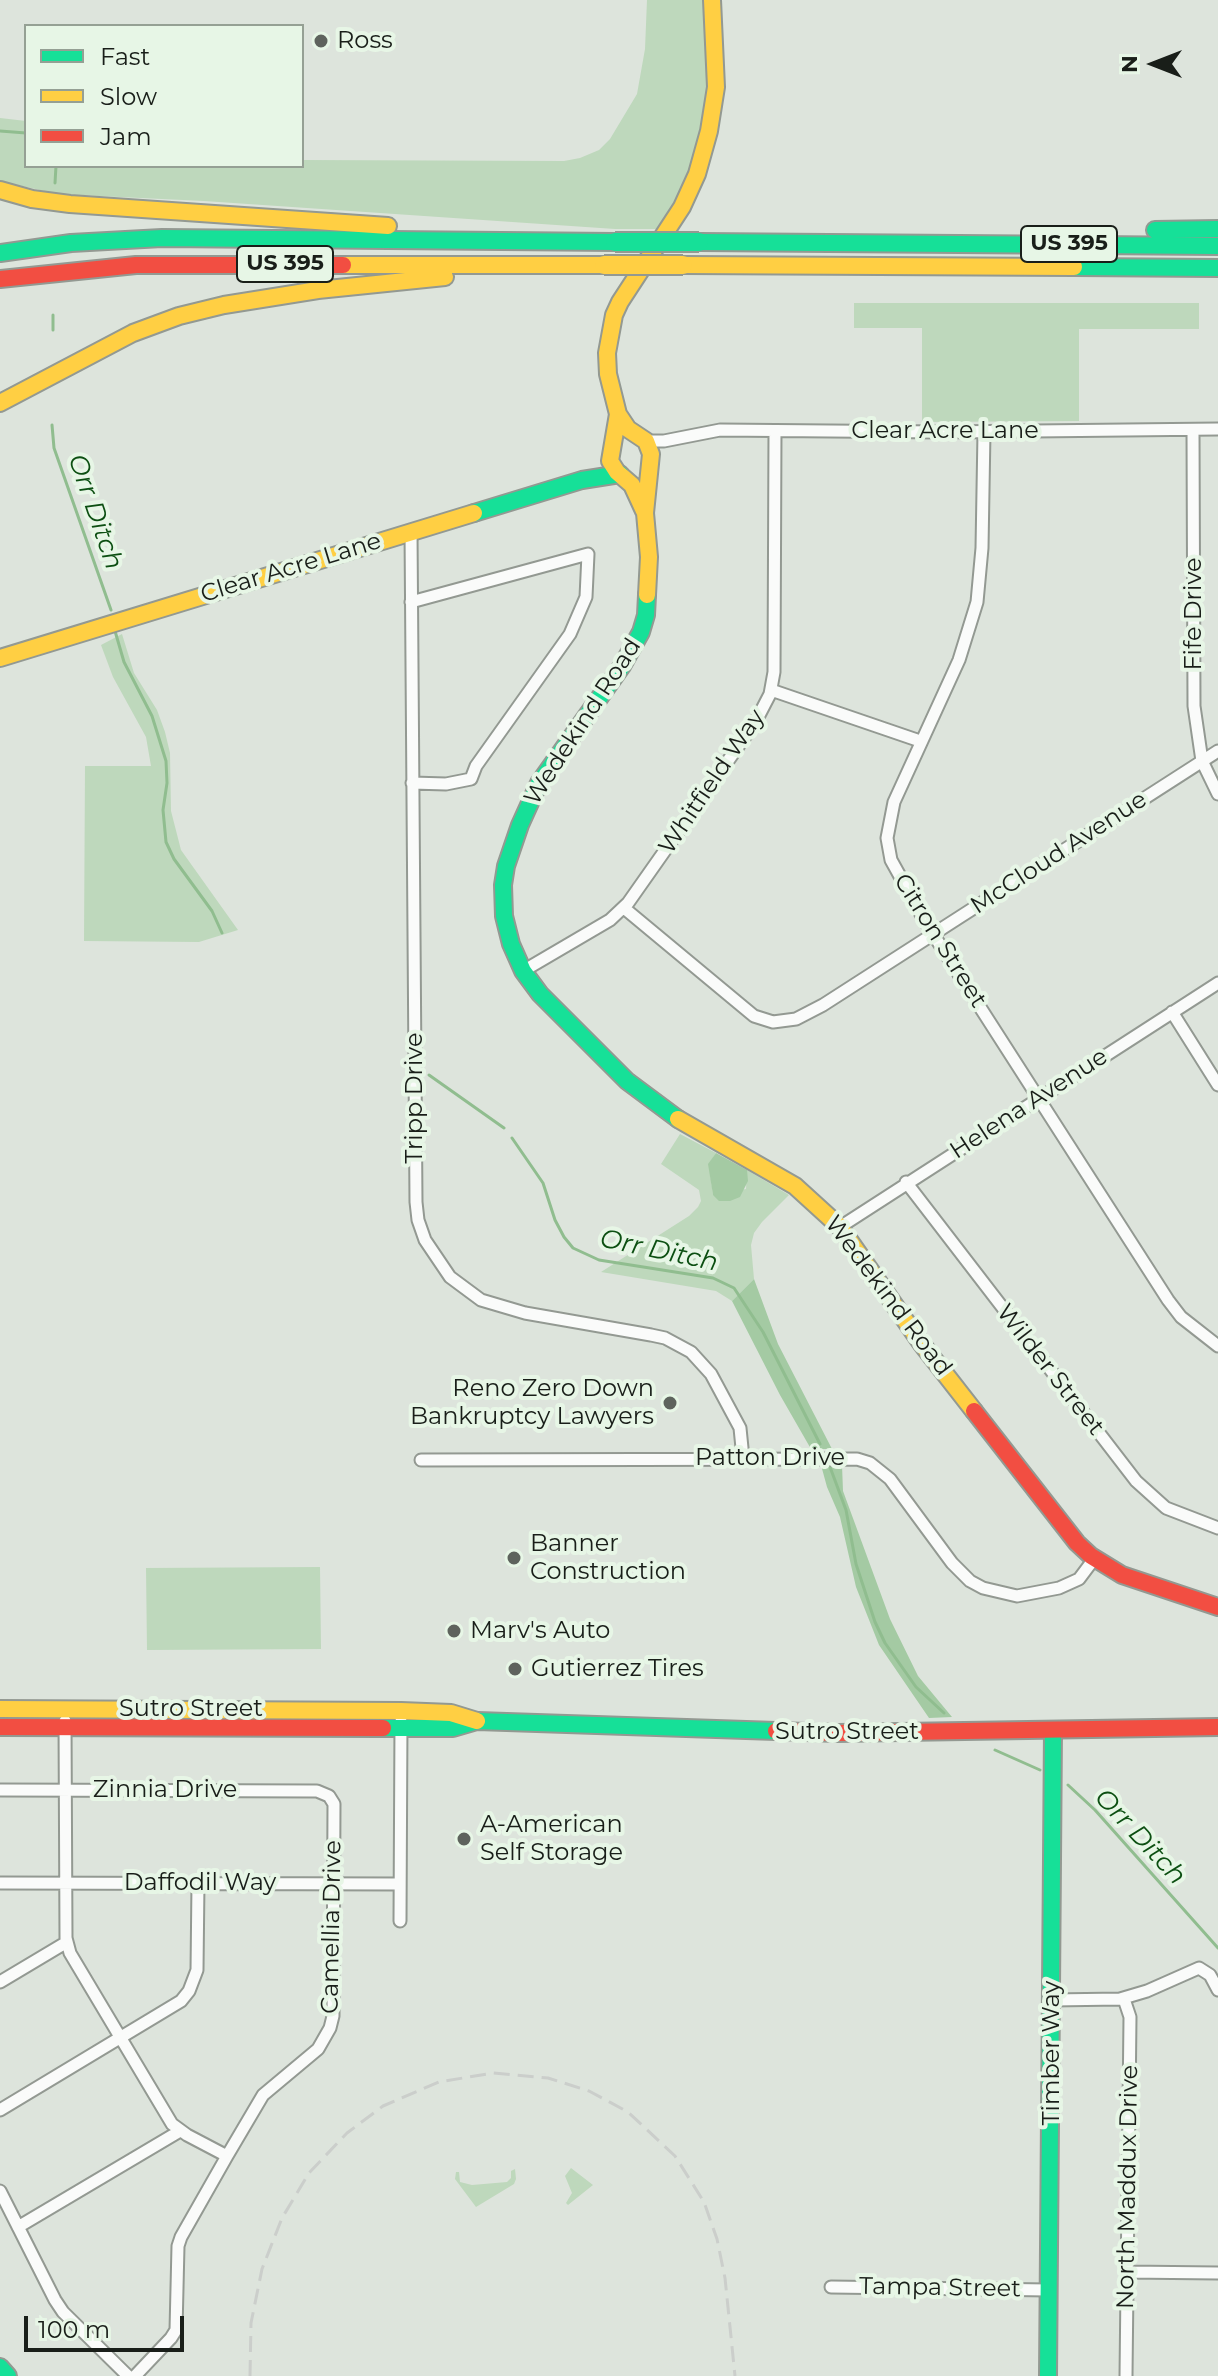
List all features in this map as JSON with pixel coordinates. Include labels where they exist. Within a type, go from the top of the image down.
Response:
[{"type":"main road","points":[[618,414],[610,451],[613,467],[622,475],[637,476],[650,463],[651,454],[643,439],[628,429],[618,414],[608,374],[607,353],[614,315],[694,184],[709,131],[716,87],[712,0]]},
{"type":"main road","points":[[0,190],[70,204],[420,228],[532,241]]},
{"type":"main road","points":[[919,243],[1018,233],[1218,229]]},
{"type":"main road","name":"US 395","points":[[0,251],[162,238],[1218,246]]},
{"type":"main road","name":"US 395","points":[[0,279],[136,265],[1218,268]]},
{"type":"main road","points":[[0,403],[133,333],[179,316],[224,305],[318,290],[570,265]]},
{"type":"main road","points":[[1110,267],[1218,281]]},
{"type":"main road","points":[[610,451],[615,441],[626,435],[643,439]]},
{"type":"main road","name":"Clear Acre Lane","points":[[582,480],[610,451]]},
{"type":"main road","name":"Wedekind Road","points":[[650,463],[645,513],[649,592],[641,632],[622,666],[539,783],[506,866],[504,916],[511,944],[523,971],[540,994],[581,1037],[646,1097],[685,1124],[795,1186],[840,1227],[921,1343],[1061,1524],[1094,1559],[1137,1582],[1218,1606]]},
{"type":"main road","name":"Clear Acre Lane","points":[[0,658],[582,480],[622,475]]},
{"type":"main road","name":"Wedekind Road","points":[[622,475],[632,485],[645,513]]},
{"type":"main road","name":"Sutro Street","points":[[0,1709],[66,1718],[401,1719],[451,1713],[477,1721],[838,1733],[1218,1727]]},
{"type":"main road","name":"Sutro Street","points":[[0,1727],[66,1718]]},
{"type":"main road","name":"Timber Way","points":[[1048,2376],[1053,1730]]},
{"type":"main road","points":[[0,2367],[8,2376]]},
{"type":"street","name":"Clear Acre Lane","points":[[643,439],[673,440],[707,431],[1218,429]]},
{"type":"street","name":"Fife Drive","points":[[1193,430],[1194,697],[1202,761],[1218,794]]},
{"type":"street","name":"Whitfield Way","points":[[523,971],[610,920],[624,908],[756,721],[771,690],[774,672],[775,431]]},
{"type":"street","name":"Citron Street","points":[[984,432],[982,548],[977,602],[959,660],[894,802],[887,838],[896,872],[933,934],[1168,1300],[1187,1322],[1218,1346]]},
{"type":"street","points":[[650,463],[658,450],[673,440]]},
{"type":"street","name":"Tripp Drive","points":[[411,531],[416,1202],[425,1240],[450,1277],[481,1300],[525,1313],[665,1338],[691,1352],[711,1374],[740,1428],[743,1458]]},
{"type":"street","points":[[411,602],[588,554],[586,597],[570,634],[476,766],[471,779],[446,784],[412,783]]},
{"type":"street","points":[[771,690],[920,741]]},
{"type":"street","name":"McCloud Avenue","points":[[624,908],[743,1009],[773,1022],[796,1019],[807,1015],[1218,751]]},
{"type":"street","name":"Helena Avenue","points":[[840,1227],[1218,983]]},
{"type":"street","points":[[1172,1012],[1218,1085]]},
{"type":"street","name":"Wilder Street","points":[[906,1182],[1136,1481],[1166,1508],[1218,1528]]},
{"type":"street","name":"Patton Drive","points":[[421,1460],[844,1457],[870,1463],[890,1479],[961,1573],[970,1581],[994,1592],[1017,1596],[1059,1588],[1079,1579],[1094,1559]]},
{"type":"street","points":[[66,1718],[67,1942],[74,1961],[172,2124],[227,2156]]},
{"type":"street","points":[[400,1921],[401,1719]]},
{"type":"street","name":"Zinnia Drive","points":[[0,1790],[317,1791],[329,1796]]},
{"type":"street","name":"Camellia Drive","points":[[135,2376],[176,2330],[178,2246],[227,2156],[263,2095],[318,2049],[330,2028],[333,2016],[334,1804],[329,1796]]},
{"type":"street","name":"Daffodil Way","points":[[0,1883],[400,1884]]},
{"type":"street","points":[[0,2110],[172,2008],[189,1991],[197,1970],[198,1883]]},
{"type":"street","points":[[0,1982],[67,1942]]},
{"type":"street","points":[[1052,2000],[1124,1999],[1191,1970],[1204,1969],[1218,1990]]},
{"type":"street","name":"North Maddux Drive","points":[[1124,1999],[1130,2017],[1126,2376]]},
{"type":"street","points":[[18,2227],[180,2131]]},
{"type":"street","points":[[0,2191],[63,2312],[128,2376]]},
{"type":"street","points":[[1127,2272],[1218,2273]]},
{"type":"street","name":"Tampa Street","points":[[831,2287],[1049,2290]]},
{"type":"green space","points":[[647,0],[705,0],[710,84],[707,108],[690,174],[659,229],[615,229],[77,195],[0,181],[0,118],[24,121],[24,168],[304,168],[304,160],[564,161],[580,158],[599,150],[610,139],[637,94],[645,49]]},
{"type":"green space","points":[[854,303],[1199,303],[1199,329],[1079,329],[1079,421],[922,422],[922,328],[854,328]]},
{"type":"green space","points":[[122,634],[134,673],[157,710],[165,732],[170,753],[171,811],[181,850],[238,930],[199,942],[84,941],[85,766],[151,766],[146,737],[113,677],[101,645]]},
{"type":"green space","points":[[680,1134],[716,1153],[709,1164],[713,1195],[746,1189],[747,1170],[789,1195],[754,1233],[751,1245],[754,1279],[732,1301],[716,1291],[601,1272],[689,1216],[698,1207],[701,1201],[699,1190],[661,1164]]},
{"type":"green space","points":[[716,1153],[747,1170],[748,1181],[740,1197],[719,1201],[713,1195],[708,1164]]},
{"type":"green space","points":[[754,1279],[778,1344],[832,1449],[811,1449],[732,1301]]},
{"type":"green space","points":[[821,1465],[842,1465],[843,1491],[890,1619],[918,1676],[952,1717],[929,1718],[879,1645],[856,1587],[840,1517]]},
{"type":"green space","points":[[320,1567],[321,1649],[147,1650],[146,1568]]},
{"type":"green space","points":[[571,2168],[593,2185],[568,2205],[566,2203],[572,2193],[565,2176]]},
{"type":"green space","points":[[515,2169],[514,2184],[476,2207],[455,2179],[456,2172],[459,2172],[460,2182],[472,2185],[507,2182]]},
{"type":"waterway","name":"Orr Ditch","points":[[0,131],[24,133]]},
{"type":"waterway","name":"Orr Ditch","points":[[55,183],[56,168]]},
{"type":"waterway","name":"Orr Ditch","points":[[53,315],[53,330]]},
{"type":"waterway","name":"Orr Ditch","points":[[52,425],[54,448],[111,610]]},
{"type":"waterway","name":"Orr Ditch","points":[[115,631],[124,662],[152,716],[166,761],[163,810],[166,842],[174,859],[212,911],[222,933]]},
{"type":"waterway","name":"Orr Ditch","points":[[429,1075],[504,1128]]},
{"type":"waterway","name":"Orr Ditch","points":[[512,1138],[543,1183],[555,1220],[573,1248],[599,1260],[713,1278],[734,1288],[763,1332],[820,1444]]},
{"type":"waterway","name":"Orr Ditch","points":[[830,1467],[846,1510],[856,1564],[875,1622],[885,1643],[916,1687],[944,1713]]},
{"type":"waterway","name":"Orr Ditch","points":[[995,1750],[1040,1770]]},
{"type":"waterway","name":"Orr Ditch","points":[[1068,1785],[1095,1810],[1218,1948]]},
{"type":"railway","points":[[250,2376],[251,2323],[262,2269],[282,2218],[309,2173],[347,2133],[383,2106],[439,2082],[493,2073],[548,2078],[589,2091],[628,2112],[675,2156],[704,2202],[717,2239],[725,2278],[735,2376]]},
{"type":"traffic: fast","points":[[1155,230],[1218,229]]},
{"type":"traffic: fast","points":[[0,253],[71,243],[162,238],[615,242]]},
{"type":"traffic: fast","points":[[615,242],[699,242]]},
{"type":"traffic: fast","points":[[699,242],[1218,246]]},
{"type":"traffic: fast","points":[[1074,267],[1218,268]]},
{"type":"traffic: fast","points":[[474,513],[582,480],[620,474]]},
{"type":"traffic: fast","points":[[647,595],[641,632],[622,666],[539,783],[520,825],[506,866],[504,916],[511,944],[523,971],[540,994],[627,1081],[678,1119]]},
{"type":"traffic: fast","points":[[383,1728],[453,1728],[477,1721],[776,1731]]},
{"type":"traffic: fast","points":[[1048,2376],[1053,1730]]},
{"type":"traffic: fast","points":[[0,2367],[8,2376]]},
{"type":"traffic: slow","points":[[647,595],[649,557],[645,513],[651,454],[646,441],[628,429],[618,414],[608,374],[607,353],[614,315],[620,302],[682,207],[697,174],[709,131],[716,87],[712,0]]},
{"type":"traffic: slow","points":[[0,190],[32,199],[70,204],[388,226]]},
{"type":"traffic: slow","points":[[343,265],[604,265]]},
{"type":"traffic: slow","points":[[604,265],[683,265]]},
{"type":"traffic: slow","points":[[683,265],[1074,267]]},
{"type":"traffic: slow","points":[[0,403],[133,333],[179,316],[224,305],[318,290],[445,277]]},
{"type":"traffic: slow","points":[[618,414],[610,461],[632,485],[644,511]]},
{"type":"traffic: slow","points":[[0,658],[474,513]]},
{"type":"traffic: slow","points":[[678,1119],[795,1186],[840,1227],[921,1343],[974,1411]]},
{"type":"traffic: slow","points":[[0,1709],[401,1711],[451,1713],[477,1721]]},
{"type":"traffic: jam","points":[[0,279],[136,265],[343,265]]},
{"type":"traffic: jam","points":[[974,1411],[1077,1543],[1091,1556],[1122,1575],[1218,1607]]},
{"type":"traffic: jam","points":[[0,1727],[383,1728]]},
{"type":"traffic: jam","points":[[776,1731],[838,1733],[1218,1727]]},
{"type":"place","name":"Ross","points":[[321,41]]},
{"type":"place","name":"Reno Zero Down Bankruptcy Lawyers","points":[[670,1403]]},
{"type":"place","name":"Banner Construction","points":[[514,1558]]},
{"type":"place","name":"Marv's Auto","points":[[454,1631]]},
{"type":"place","name":"Gutierrez Tires","points":[[515,1669]]},
{"type":"place","name":"A-American Self Storage","points":[[464,1839]]}]
